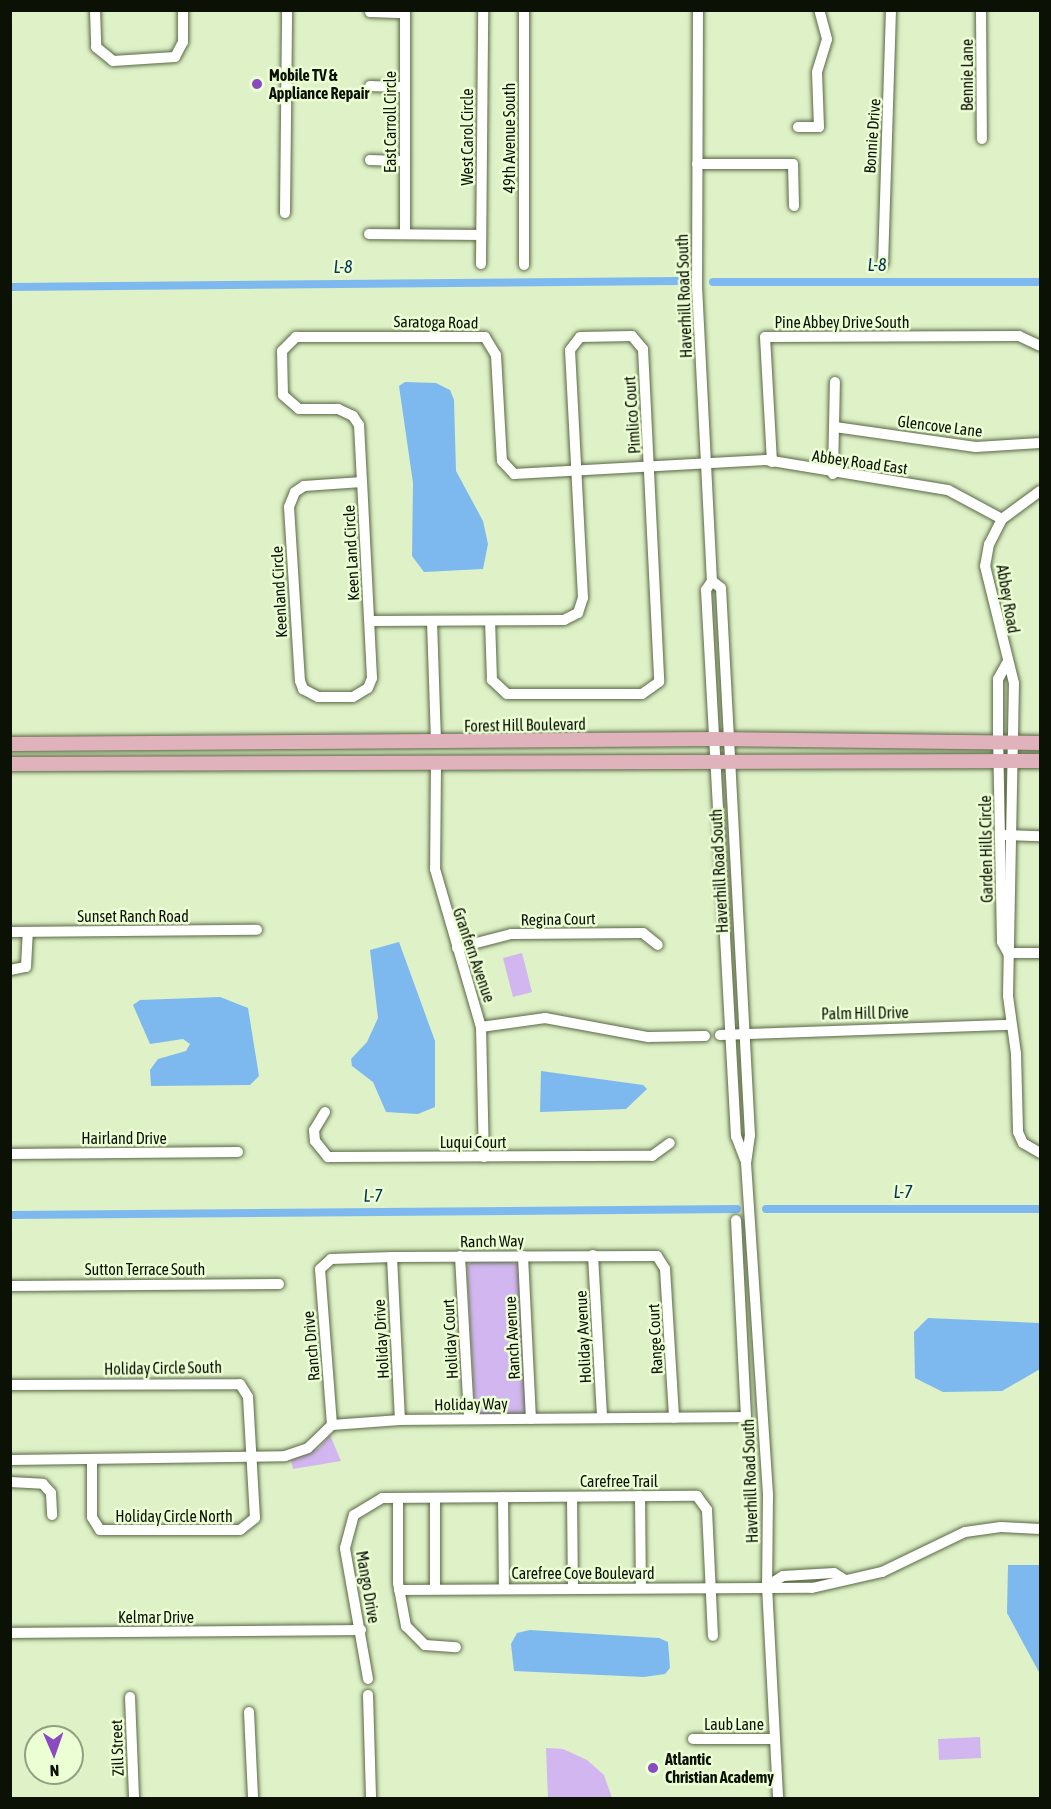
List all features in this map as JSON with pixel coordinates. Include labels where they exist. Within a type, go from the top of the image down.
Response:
[{"type":"main road","name":"Forest Hill Boulevard","points":[[10,744],[436,743],[713,739],[1041,743]]},
{"type":"main road","points":[[436,763],[448,752],[480,742]]},
{"type":"main road","points":[[148,762],[171,743]]},
{"type":"main road","points":[[174,762],[200,743]]},
{"type":"main road","points":[[392,763],[415,758],[436,743]]},
{"type":"main road","points":[[10,757],[27,744]]},
{"type":"main road","points":[[10,764],[1041,761]]},
{"type":"street","points":[[95,10],[98,52],[113,61],[175,57],[183,42],[183,10]]},
{"type":"street","points":[[285,213],[287,10]]},
{"type":"street","name":"West Carol Circle","points":[[481,264],[483,10]]},
{"type":"street","name":"49th Avenue South","points":[[524,10],[525,266]]},
{"type":"street","name":"Haverhill Road South","points":[[698,10],[697,286],[712,581],[706,590],[731,1035],[750,1135],[746,1163],[768,1495],[767,1586],[778,1798]]},
{"type":"street","points":[[798,127],[819,127],[817,72],[827,39],[819,10]]},
{"type":"street","name":"Bonnie Drive","points":[[883,264],[891,10]]},
{"type":"street","name":"Bennie Lane","points":[[981,10],[982,139]]},
{"type":"street","points":[[370,12],[405,12]]},
{"type":"street","name":"East Carroll Circle","points":[[405,12],[405,234]]},
{"type":"street","points":[[370,86],[405,87]]},
{"type":"street","points":[[370,160],[405,161]]},
{"type":"street","points":[[697,164],[793,164],[794,206]]},
{"type":"street","points":[[369,234],[481,235]]},
{"type":"street","name":"Pimlico Court","points":[[370,621],[564,620],[581,609],[577,472],[570,350],[580,337],[627,334],[640,344],[650,466],[661,671],[656,687],[642,694],[502,692],[491,674],[490,621]]},
{"type":"street","name":"Pine Abbey Drive South","points":[[772,462],[765,337],[1019,336],[1041,346]]},
{"type":"street","name":"Saratoga Road","points":[[362,482],[358,425],[353,416],[338,410],[298,409],[286,400],[281,356],[291,339],[485,337],[496,355],[502,460],[507,469],[524,476],[706,463]]},
{"type":"street","points":[[833,474],[835,382]]},
{"type":"street","name":"Glencove Lane","points":[[835,427],[976,447],[1041,443]]},
{"type":"street","name":"Abbey Road East","points":[[706,463],[772,462],[833,474],[948,490],[1002,519]]},
{"type":"street","name":"Keen Land Circle","points":[[362,482],[372,678],[368,688]]},
{"type":"street","name":"Keenland Circle","points":[[362,482],[304,486],[295,492],[289,507],[303,689],[318,697],[353,697],[368,688]]},
{"type":"street","name":"Abbey Road","points":[[1013,743],[1014,683],[1006,663],[986,566],[989,544],[1002,519],[1041,491]]},
{"type":"street","name":"Haverhill Road South","points":[[712,581],[721,588],[729,762],[731,1035]]},
{"type":"street","points":[[432,621],[436,743]]},
{"type":"street","name":"Abbey Road","points":[[998,743],[998,678],[1006,663]]},
{"type":"street","name":"Garden Hills Circle","points":[[998,743],[1006,761]]},
{"type":"street","name":"Garden Hills Circle","points":[[1013,743],[1006,761],[1006,835],[1008,953],[1018,1132],[1023,1143],[1041,1153]]},
{"type":"street","name":"Granfern Avenue","points":[[436,763],[435,869],[481,1027],[484,1157]]},
{"type":"street","points":[[1006,835],[1041,836]]},
{"type":"street","name":"Sunset Ranch Road","points":[[10,932],[256,930]]},
{"type":"street","points":[[10,970],[26,967],[28,932]]},
{"type":"street","name":"Regina Court","points":[[457,948],[511,934],[643,933],[658,945]]},
{"type":"street","points":[[1008,953],[1041,954]]},
{"type":"street","points":[[481,1027],[545,1018],[648,1037],[705,1036]]},
{"type":"street","name":"Palm Hill Drive","points":[[731,1035],[1011,1025]]},
{"type":"street","name":"Luqui Court","points":[[326,1112],[314,1130],[316,1147],[328,1157],[651,1156],[670,1143]]},
{"type":"street","name":"Hairland Drive","points":[[10,1154],[238,1152]]},
{"type":"street","name":"Holiday Way","points":[[332,1425],[400,1420],[746,1417],[736,1220]]},
{"type":"street","name":"Ranch Way","points":[[323,1265],[331,1259],[392,1257],[652,1254],[662,1259]]},
{"type":"street","name":"Holiday Avenue","points":[[593,1255],[602,1418]]},
{"type":"street","name":"Holiday Court","points":[[460,1256],[469,1419]]},
{"type":"street","name":"Ranch Avenue","points":[[523,1256],[531,1419]]},
{"type":"street","name":"Holiday Drive","points":[[392,1257],[400,1420]]},
{"type":"street","name":"Range Court","points":[[662,1259],[674,1418]]},
{"type":"street","name":"Ranch Drive","points":[[323,1265],[332,1425]]},
{"type":"street","name":"Sutton Terrace South","points":[[10,1286],[279,1284]]},
{"type":"street","name":"Holiday Circle South","points":[[10,1385],[235,1382],[249,1397],[253,1457]]},
{"type":"street","points":[[10,1460],[253,1457],[297,1453],[332,1425]]},
{"type":"street","name":"Holiday Circle North","points":[[92,1459],[92,1516],[100,1530],[240,1530],[255,1518],[253,1457]]},
{"type":"street","points":[[10,1482],[43,1484],[51,1493],[52,1515]]},
{"type":"street","points":[[640,1496],[641,1587]]},
{"type":"street","name":"Carefree Trail","points":[[398,1498],[697,1496],[705,1503],[713,1636]]},
{"type":"street","points":[[503,1497],[504,1589]]},
{"type":"street","points":[[572,1497],[573,1588]]},
{"type":"street","points":[[398,1498],[399,1590],[412,1636],[431,1647],[456,1647]]},
{"type":"street","name":"Mango Drive","points":[[368,1679],[361,1630],[346,1568],[348,1526],[367,1504],[398,1498]]},
{"type":"street","points":[[435,1498],[435,1589]]},
{"type":"street","name":"Carefree Cove Boulevard","points":[[399,1590],[767,1586],[812,1588],[882,1572],[965,1532],[1000,1527],[1041,1529]]},
{"type":"street","name":"Kelmar Drive","points":[[10,1633],[361,1630]]},
{"type":"street","points":[[368,1695],[371,1798]]},
{"type":"street","name":"Zill Street","points":[[130,1697],[134,1798]]},
{"type":"street","points":[[249,1712],[253,1798]]},
{"type":"street","name":"Laub Lane","points":[[693,1739],[775,1739]]},
{"type":"shaded area","points":[[522,953],[532,992],[513,997],[503,958]]},
{"type":"shaded area","points":[[503,1260],[519,1265],[526,1415],[482,1416],[475,1411],[467,1267],[471,1262]]},
{"type":"shaded area","points":[[330,1435],[341,1461],[293,1469],[291,1460],[319,1448]]},
{"type":"shaded area","points":[[980,1737],[981,1758],[939,1760],[938,1739]]},
{"type":"shaded area","points":[[546,1748],[563,1749],[587,1760],[604,1775],[612,1798],[548,1798]]},
{"type":"water","points":[[405,382],[436,383],[450,390],[454,400],[456,471],[483,521],[488,544],[483,569],[424,572],[412,556],[413,483],[399,386]]},
{"type":"water","points":[[399,942],[435,1041],[435,1107],[418,1114],[386,1112],[373,1082],[352,1066],[351,1059],[367,1042],[378,1018],[370,950]]},
{"type":"water","points":[[220,997],[248,1008],[259,1076],[250,1085],[151,1086],[150,1070],[158,1059],[186,1051],[190,1044],[183,1039],[150,1044],[133,1005],[140,1000]]},
{"type":"water","points":[[541,1071],[643,1085],[647,1089],[626,1109],[540,1112]]},
{"type":"water","points":[[928,1318],[1040,1323],[1040,1369],[1002,1391],[943,1392],[915,1378],[914,1332]]},
{"type":"water","points":[[1008,1565],[1040,1565],[1040,1674],[1007,1613]]},
{"type":"water","points":[[530,1630],[659,1638],[668,1642],[670,1668],[665,1674],[644,1677],[514,1671],[511,1644],[517,1633]]},
{"type":"waterway","name":"L-8","points":[[10,287],[677,281]]},
{"type":"waterway","name":"L-8","points":[[713,282],[1040,282]]},
{"type":"waterway","name":"L-7","points":[[10,1215],[737,1209]]},
{"type":"waterway","name":"L-7","points":[[766,1209],[1040,1209]]},
{"type":"place","name":"Mobile TV & Appliance Repair","points":[[257,84]]},
{"type":"place","name":"Atlantic Christian Academy","points":[[653,1768]]}]
